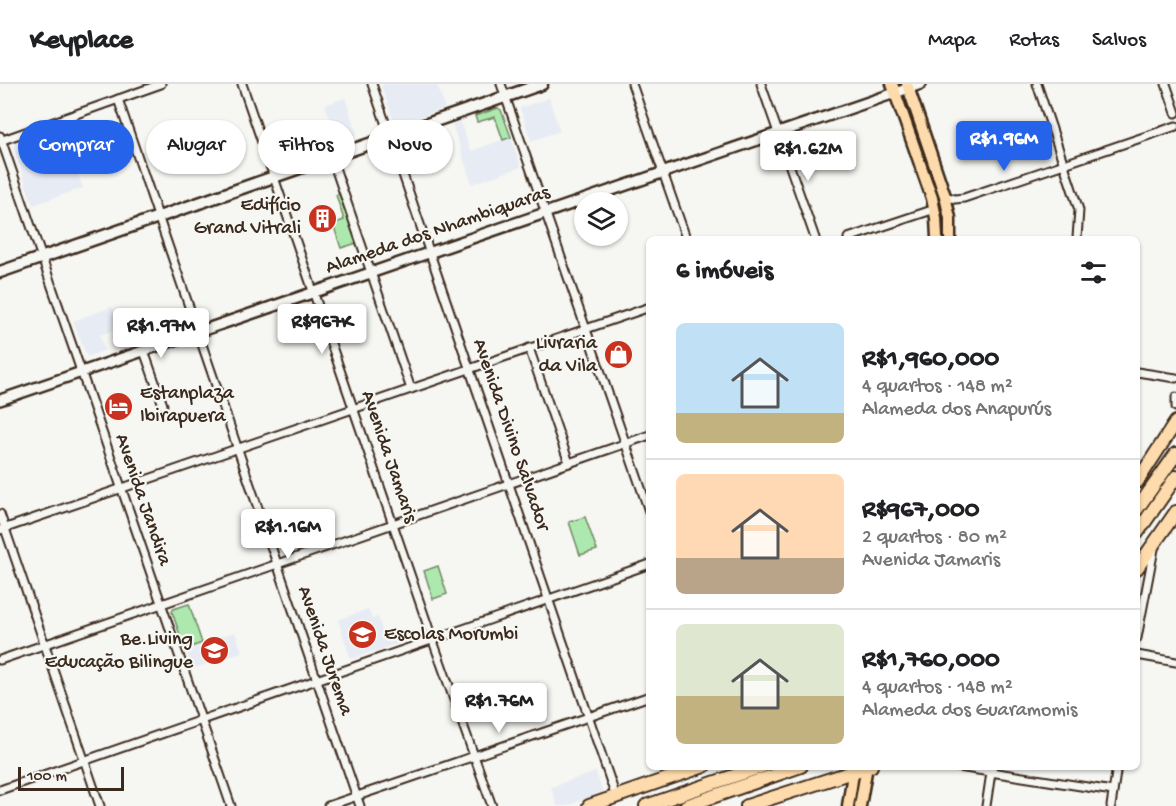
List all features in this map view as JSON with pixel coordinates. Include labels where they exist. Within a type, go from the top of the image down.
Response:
[{"type":"highway","points":[[1140,477],[1175,424]]},
{"type":"highway","points":[[1140,505],[1176,454]]},
{"type":"highway","points":[[1140,529],[1176,477]]},
{"type":"highway","points":[[1140,564],[1176,512]]},
{"type":"highway","points":[[589,806],[693,770]]},
{"type":"highway","points":[[646,806],[751,770]]},
{"type":"highway","points":[[686,806],[790,770]]},
{"type":"highway","points":[[830,779],[840,770]]},
{"type":"highway","points":[[747,806],[856,770]]},
{"type":"main road","points":[[438,120],[542,84]]},
{"type":"main road","points":[[907,86],[945,195],[950,218],[950,236]]},
{"type":"main road","points":[[893,88],[935,210],[937,236]]},
{"type":"main road","points":[[0,272],[280,174]]},
{"type":"main road","points":[[848,806],[861,770]]},
{"type":"main road","points":[[860,806],[862,770]]},
{"type":"street","points":[[1,139],[161,84]]},
{"type":"street","name":"Avenida Jamaris","points":[[242,84],[492,806]]},
{"type":"street","name":"Avenida Divino Salvador","points":[[372,84],[384,120]]},
{"type":"street","points":[[501,84],[646,502]]},
{"type":"street","points":[[632,84],[685,236]]},
{"type":"street","points":[[761,84],[814,236]]},
{"type":"street","name":"Alameda dos Nhambiquaras","points":[[0,400],[778,133],[893,88],[921,84]]},
{"type":"street","points":[[1037,84],[1079,210],[1077,236]]},
{"type":"street","points":[[1166,84],[1176,113]]},
{"type":"street","name":"Avenida Jurema","points":[[118,99],[360,806]]},
{"type":"street","points":[[945,195],[955,199],[964,198],[1176,126]]},
{"type":"street","name":"Avenida Jandira","points":[[1,139],[231,806]]},
{"type":"street","points":[[337,174],[411,389]]},
{"type":"street","name":"Avenida Divino Salvador","points":[[403,174],[616,797]]},
{"type":"street","points":[[854,236],[935,210]]},
{"type":"street","points":[[2,529],[646,308]]},
{"type":"street","points":[[529,348],[570,463]]},
{"type":"street","points":[[144,351],[163,405]]},
{"type":"street","points":[[1140,372],[1176,378]]},
{"type":"street","points":[[1176,397],[1176,407]]},
{"type":"street","points":[[0,660],[646,436]]},
{"type":"street","points":[[0,514],[2,529],[45,644],[100,806]]},
{"type":"street","points":[[1140,622],[1155,542]]},
{"type":"street","points":[[0,790],[646,565]]},
{"type":"street","points":[[1140,656],[1176,662]]},
{"type":"street","points":[[328,806],[646,697]]},
{"type":"street","points":[[986,806],[992,770],[1113,791]]},
{"type":"street","points":[[1111,806],[1116,770]]},
{"type":"shaded area","points":[[437,84],[445,108],[412,120],[393,120],[381,85]]},
{"type":"shaded area","points":[[345,98],[352,120],[330,120],[325,105]]},
{"type":"shaded area","points":[[549,98],[560,131],[531,141],[520,108]]},
{"type":"shaded area","points":[[460,121],[471,151],[511,137],[521,167],[472,184],[453,124]]},
{"type":"shaded area","points":[[18,143],[18,162],[13,147]]},
{"type":"shaded area","points":[[22,174],[78,174],[83,188],[33,205]]},
{"type":"shaded area","points":[[112,307],[120,328],[100,335],[105,350],[87,357],[73,321]]},
{"type":"shaded area","name":"Escolas Morumbi","points":[[368,609],[372,619],[378,617],[384,636],[393,633],[397,644],[351,659],[338,620]]},
{"type":"shaded area","name":"Be.Living Educação Bilingue","points":[[235,632],[242,652],[192,669],[185,649]]},
{"type":"shaded area","points":[[596,772],[603,793],[566,806],[557,806],[551,787]]},
{"type":"green space","points":[[498,108],[501,110],[511,137],[503,140],[495,117],[477,122],[475,116]]},
{"type":"green space","points":[[340,193],[357,243],[341,248],[333,224],[344,220],[336,195]]},
{"type":"green space","points":[[136,313],[145,340],[128,346],[118,319]]},
{"type":"green space","points":[[585,517],[597,550],[580,555],[569,522]]},
{"type":"green space","points":[[438,566],[447,594],[433,599],[424,571]]},
{"type":"green space","points":[[189,604],[202,643],[185,649],[172,612],[173,609]]},
{"type":"place","name":"Edifício Grand Vitrali","points":[[322,218]]},
{"type":"place","name":"Livraria da Vila","points":[[618,355]]},
{"type":"place","name":"Estanplaza Ibirapuera","points":[[119,406]]},
{"type":"place","name":"Escolas Morumbi","points":[[363,635]]},
{"type":"place","name":"Be.Living Educação Bilingue","points":[[214,651]]}]
